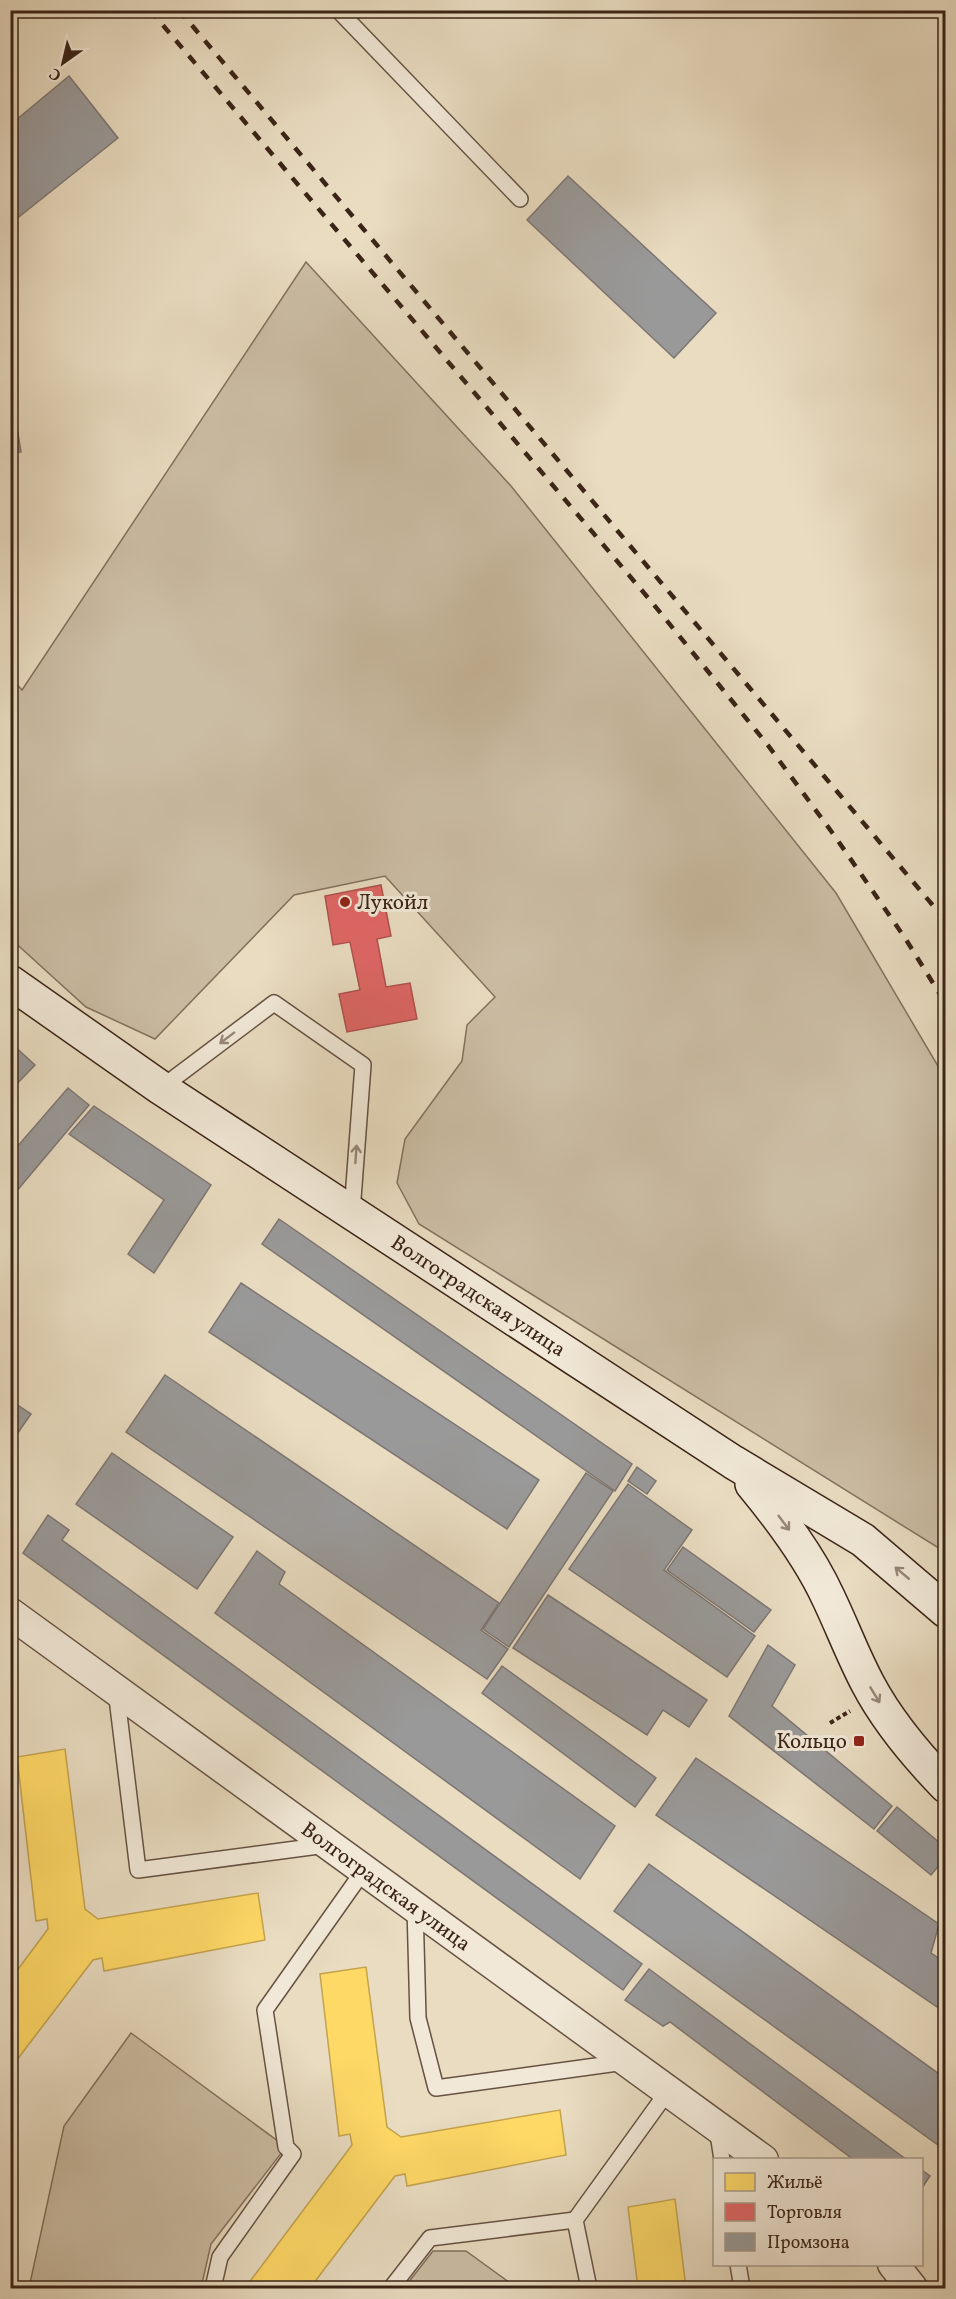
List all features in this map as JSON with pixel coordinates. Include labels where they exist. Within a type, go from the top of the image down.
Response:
[{"type":"main road","name":"Волгоградская улица","points":[[10,982],[161,1088],[733,1462],[863,1540],[945,1611]]},
{"type":"main road","points":[[733,1462],[786,1525],[827,1595],[868,1685],[886,1714],[915,1754],[945,1786]]},
{"type":"street","name":"Волгоградская улица","points":[[10,1613],[760,2158]]},
{"type":"lane","points":[[338,10],[520,199]]},
{"type":"lane","points":[[161,1088],[274,1003],[363,1065],[352,1212]]},
{"type":"lane","points":[[116,1690],[138,1870],[329,1845]]},
{"type":"lane","points":[[213,2289],[220,2257],[293,2154],[286,2147],[265,2010],[364,1870]]},
{"type":"lane","points":[[415,1907],[418,2018],[435,2088],[628,2062]]},
{"type":"lane","points":[[391,2289],[430,2238],[575,2220],[668,2091]]},
{"type":"lane","points":[[716,2126],[722,2158]]},
{"type":"lane","points":[[575,2220],[589,2289]]},
{"type":"lane","points":[[738,2266],[742,2289]]},
{"type":"shaded area","points":[[306,262],[511,486],[836,893],[945,1078],[945,1552],[419,1224],[397,1183],[405,1139],[462,1061],[467,1025],[495,997],[385,876],[294,895],[155,1039],[86,1007],[11,939],[11,678],[22,690]]},
{"type":"shaded area","points":[[131,2033],[286,2147],[211,2244],[201,2288],[29,2288],[64,2126]]},
{"type":"shaded area","points":[[433,2251],[466,2251],[517,2288],[404,2288]]},
{"type":"building: Жильё","points":[[65,1749],[85,1909],[98,1919],[258,1893],[265,1940],[104,1971],[102,1958],[93,1960],[10,2069],[10,1980],[48,1929],[47,1919],[36,1921],[17,1757]]},
{"type":"building: Жильё","points":[[366,1967],[387,2127],[401,2137],[560,2110],[566,2155],[407,2186],[405,2174],[395,2176],[310,2288],[245,2288],[352,2145],[350,2134],[339,2136],[320,1974]]},
{"type":"building: Жильё","points":[[675,2199],[686,2288],[638,2288],[628,2207]]},
{"type":"building: Торговля","points":[[381,885],[391,936],[377,939],[386,987],[410,983],[417,1019],[347,1032],[339,994],[360,990],[350,942],[333,945],[325,896]]},
{"type":"building: Промзона","points":[[69,76],[118,138],[10,224],[10,125]]},
{"type":"building: Промзона","points":[[568,176],[716,313],[674,358],[527,220]]},
{"type":"building: Промзона","points":[[10,385],[21,452],[10,454]]},
{"type":"building: Промзона","points":[[10,1044],[35,1065],[10,1091]]},
{"type":"building: Промзона","points":[[68,1088],[89,1105],[10,1199],[10,1155]]},
{"type":"building: Промзона","points":[[94,1106],[211,1185],[154,1273],[128,1254],[164,1200],[69,1134]]},
{"type":"building: Промзона","points":[[279,1219],[632,1464],[615,1491],[262,1244]]},
{"type":"building: Промзона","points":[[241,1283],[539,1480],[507,1529],[209,1332]]},
{"type":"building: Промзона","points":[[165,1375],[499,1603],[481,1630],[508,1649],[487,1679],[126,1432]]},
{"type":"building: Промзона","points":[[10,1400],[31,1414],[13,1440],[10,1438]]},
{"type":"building: Промзона","points":[[112,1453],[233,1537],[197,1589],[76,1504]]},
{"type":"building: Промзона","points":[[637,1467],[656,1481],[647,1494],[628,1481]]},
{"type":"building: Промзона","points":[[586,1473],[613,1491],[509,1647],[483,1629]]},
{"type":"building: Промзона","points":[[628,1484],[692,1530],[664,1570],[755,1636],[727,1677],[569,1569]]},
{"type":"building: Промзона","points":[[48,1515],[69,1530],[62,1540],[642,1964],[623,1990],[23,1553]]},
{"type":"building: Промзона","points":[[683,1547],[771,1610],[754,1632],[667,1570]]},
{"type":"building: Промзона","points":[[257,1551],[285,1572],[279,1584],[615,1826],[580,1879],[215,1613]]},
{"type":"building: Промзона","points":[[548,1595],[707,1700],[689,1727],[663,1710],[647,1735],[513,1648]]},
{"type":"building: Промзона","points":[[768,1645],[795,1665],[772,1706],[892,1806],[874,1829],[729,1716]]},
{"type":"building: Промзона","points":[[502,1666],[656,1778],[635,1807],[482,1693]]},
{"type":"building: Промзона","points":[[696,1758],[939,1924],[931,1953],[946,1963],[946,2013],[656,1815]]},
{"type":"building: Промзона","points":[[897,1807],[946,1848],[946,1857],[931,1875],[877,1831]]},
{"type":"building: Промзона","points":[[649,1864],[946,2079],[945,2150],[614,1911]]},
{"type":"building: Промзона","points":[[649,1969],[904,2158],[851,2158],[670,2022],[663,2026],[625,2000]]},
{"type":"building: Промзона","points":[[923,2171],[930,2176],[923,2186]]},
{"type":"railway","points":[[150,10],[650,600],[767,744],[834,835],[905,938],[946,1004]]},
{"type":"railway","points":[[179,10],[946,921]]},
{"type":"place","name":"Лукойл","points":[[345,902]]},
{"type":"place","name":"Кольцо","points":[[859,1741]]}]
